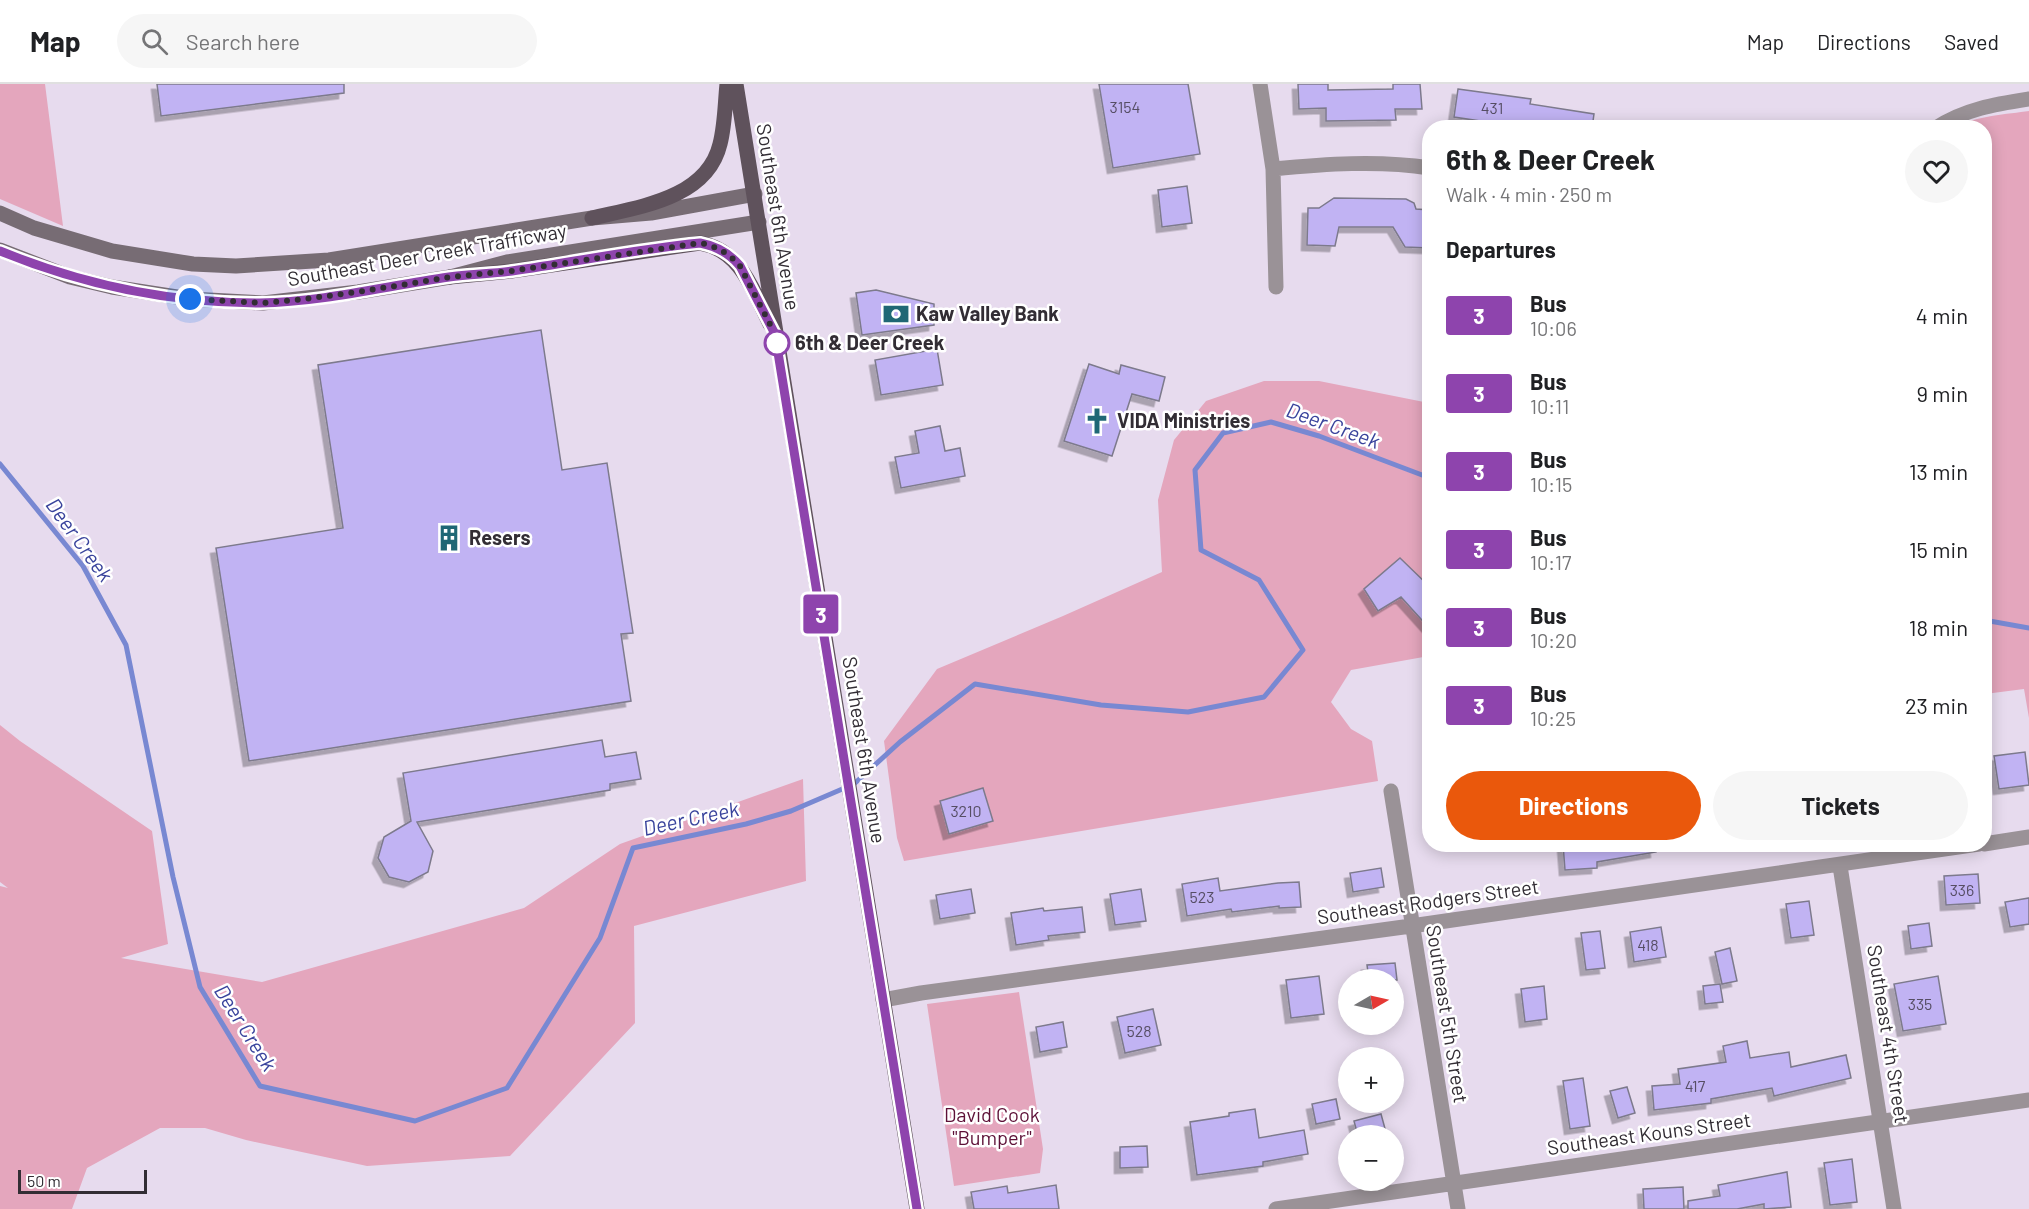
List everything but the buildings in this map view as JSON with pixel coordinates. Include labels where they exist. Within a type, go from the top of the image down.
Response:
[{"type":"main road","points":[[592,218],[651,203],[679,193],[699,179],[713,162],[720,144],[727,84]]},
{"type":"main road","name":"Southeast 6th Avenue","points":[[736,84],[917,1209]]},
{"type":"main road","points":[[450,277],[511,271],[691,244],[709,244],[733,258],[740,266],[775,334]]},
{"type":"street","points":[[1260,84],[1273,169],[1276,287]]},
{"type":"street","points":[[1952,120],[1968,112],[1995,104],[2029,99]]},
{"type":"street","points":[[1273,169],[1339,164],[1422,167]]},
{"type":"street","name":"Southeast Deer Creek Trafficway","points":[[0,213],[34,228],[112,251],[193,264],[236,266],[329,260],[592,218],[651,213],[755,194]]},
{"type":"street","name":"Southeast Deer Creek Trafficway","points":[[0,250],[70,277],[111,287],[153,295],[263,303],[358,292],[450,277],[507,262],[759,222]]},
{"type":"street","name":"Southeast 5th Street","points":[[1391,791],[1458,1209]]},
{"type":"street","points":[[1992,843],[2029,837]]},
{"type":"street","name":"Southeast Rodgers Street","points":[[883,1000],[1928,852]]},
{"type":"street","name":"Southeast 4th Street","points":[[1840,866],[1894,1209]]},
{"type":"street","name":"Southeast Kouns Street","points":[[1276,1209],[2029,1100]]},
{"type":"green space","points":[[0,84],[45,84],[63,226],[0,199]]},
{"type":"green space","points":[[2029,111],[2029,718],[2024,689],[1992,693],[1992,120],[1973,120]]},
{"type":"green space","points":[[1264,381],[1319,381],[1422,402],[1422,657],[1351,670],[1331,702],[1351,729],[1372,741],[1378,781],[904,861],[897,838],[884,741],[937,669],[1162,572],[1158,500],[1174,440],[1206,401]]},
{"type":"green space","points":[[0,725],[152,831],[168,944],[121,958],[262,982],[524,908],[620,844],[803,779],[806,881],[634,926],[635,1023],[510,1156],[367,1166],[246,1140],[205,1128],[160,1128],[87,1168],[72,1209],[0,1209],[0,886],[8,888],[0,882]]},
{"type":"green space","name":"David Cook \"Bumper\"","points":[[1019,992],[1043,1149],[1040,1173],[954,1186],[927,1004]]},
{"type":"waterway","name":"Deer Creek","points":[[0,464],[83,566],[126,645],[173,877],[200,987],[260,1086],[415,1121],[507,1088],[600,938],[633,848],[746,824],[791,811],[854,784],[900,742],[975,684],[1101,705],[1188,712],[1264,697],[1303,650],[1259,580],[1201,550],[1195,470],[1223,433],[1271,422],[1319,436],[1422,475]]},
{"type":"waterway","name":"Deer Creek","points":[[1992,621],[2029,628]]},
{"type":"bus line","name":"3","points":[[0,251],[70,277],[111,287],[190,299],[263,303],[358,292],[450,277],[511,271],[700,243],[709,244],[733,258],[740,266],[775,334],[917,1209]]},
{"type":"place","name":"Kaw Valley Bank","points":[[896,314]]},
{"type":"place","name":"6th & Deer Creek","points":[[777,343]]},
{"type":"place","name":"VIDA Ministries","points":[[1097,421]]},
{"type":"place","name":"Resers","points":[[449,538]]},
{"type":"route","points":[[190,299],[263,303],[296,300],[700,243],[709,244],[720,250],[733,258],[740,266],[775,334],[778,348],[777,343]]}]
